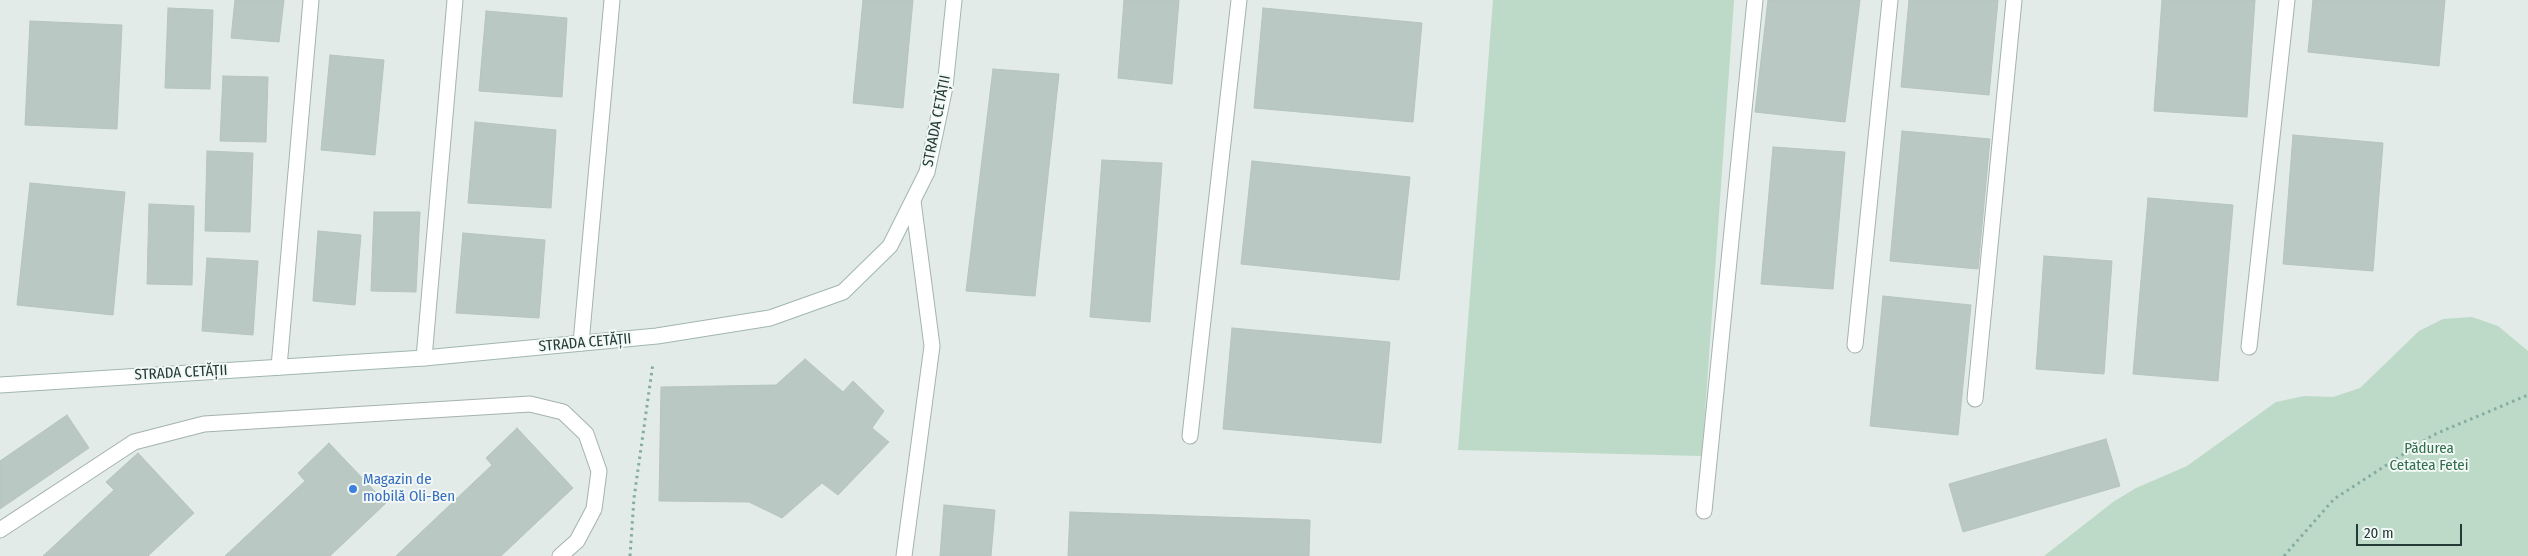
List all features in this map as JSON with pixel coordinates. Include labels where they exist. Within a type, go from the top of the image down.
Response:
[{"type":"street","points":[[279,367],[311,0]]},
{"type":"street","points":[[424,358],[455,0]]},
{"type":"street","points":[[581,343],[612,0]]},
{"type":"street","name":"STRADA CETĂȚII","points":[[0,385],[424,358],[657,336],[770,318],[842,292],[890,246],[927,172],[945,86],[954,0]]},
{"type":"street","points":[[1190,436],[1239,0]]},
{"type":"street","points":[[1704,510],[1755,0]]},
{"type":"street","points":[[1855,345],[1890,0]]},
{"type":"street","points":[[1975,399],[2014,0]]},
{"type":"street","points":[[2249,347],[2287,0]]},
{"type":"street","points":[[904,556],[932,346],[913,201]]},
{"type":"street","points":[[0,530],[134,442],[204,424],[530,404],[563,412],[586,434],[599,470],[594,509],[577,540],[560,556]]},
{"type":"path","points":[[630,556],[634,498],[657,336]]},
{"type":"path","points":[[2284,556],[2334,499],[2433,435],[2528,395]]},
{"type":"green space","points":[[1493,0],[1734,0],[1702,456],[1458,450]]},
{"type":"green space","name":"Pădurea Cetatea Fetei","points":[[2472,317],[2498,326],[2528,351],[2528,556],[2044,556],[2113,502],[2136,488],[2187,466],[2276,402],[2304,396],[2333,397],[2360,388],[2419,331],[2443,319]]},
{"type":"building","points":[[235,0],[284,0],[279,42],[231,38]]},
{"type":"building","points":[[863,0],[913,0],[903,108],[853,103]]},
{"type":"building","points":[[1124,0],[1179,0],[1172,84],[1118,78]]},
{"type":"building","points":[[1768,0],[1860,0],[1845,122],[1755,112]]},
{"type":"building","points":[[1909,0],[1998,0],[1989,95],[1901,87]]},
{"type":"building","points":[[2162,0],[2255,0],[2247,117],[2154,111]]},
{"type":"building","points":[[2313,0],[2445,0],[2439,66],[2308,52]]},
{"type":"building","points":[[168,8],[213,10],[210,89],[165,88]]},
{"type":"building","points":[[1263,8],[1422,23],[1413,122],[1254,108]]},
{"type":"building","points":[[486,11],[567,18],[562,97],[479,91]]},
{"type":"building","points":[[30,21],[122,25],[117,129],[25,125]]},
{"type":"building","points":[[330,55],[384,60],[375,155],[321,150]]},
{"type":"building","points":[[993,69],[1059,74],[1035,296],[966,291]]},
{"type":"building","points":[[223,76],[268,77],[266,142],[220,141]]},
{"type":"building","points":[[475,122],[556,130],[551,208],[468,203]]},
{"type":"building","points":[[1902,131],[1990,139],[1978,269],[1890,261]]},
{"type":"building","points":[[2293,135],[2383,143],[2373,271],[2283,264]]},
{"type":"building","points":[[1773,147],[1845,152],[1833,289],[1761,284]]},
{"type":"building","points":[[207,151],[253,153],[250,232],[205,231]]},
{"type":"building","points":[[1102,160],[1162,163],[1150,322],[1090,317]]},
{"type":"building","points":[[1252,161],[1410,177],[1399,280],[1241,264]]},
{"type":"building","points":[[30,183],[125,192],[113,315],[17,305]]},
{"type":"building","points":[[2148,198],[2233,205],[2218,381],[2133,374]]},
{"type":"building","points":[[149,204],[194,206],[192,285],[147,284]]},
{"type":"building","points":[[374,212],[420,212],[416,292],[371,291]]},
{"type":"building","points":[[318,231],[361,235],[355,305],[313,301]]},
{"type":"building","points":[[463,233],[545,240],[539,318],[456,313]]},
{"type":"building","points":[[2044,256],[2112,261],[2104,374],[2036,369]]},
{"type":"building","points":[[207,258],[258,261],[253,335],[202,331]]},
{"type":"building","points":[[1883,296],[1971,305],[1958,435],[1870,426]]},
{"type":"building","points":[[1232,328],[1390,342],[1381,443],[1223,429]]},
{"type":"building","points":[[805,359],[843,392],[853,381],[884,411],[872,428],[889,442],[838,495],[822,483],[782,518],[749,502],[659,501],[661,387],[776,385]]},
{"type":"building","points":[[67,415],[89,448],[0,509],[0,461]]},
{"type":"building","points":[[517,428],[573,488],[501,556],[396,556],[492,465],[486,458]]},
{"type":"building","points":[[2106,439],[2120,486],[1963,532],[1949,484]]},
{"type":"building","points":[[329,443],[386,503],[330,556],[225,556],[305,481],[298,473]]},
{"type":"building","points":[[138,453],[194,513],[148,556],[43,556],[114,490],[106,482]]},
{"type":"building","points":[[944,505],[995,510],[991,556],[940,556]]},
{"type":"building","points":[[1070,512],[1310,520],[1309,556],[1068,556]]},
{"type":"place","name":"Magazin de mobilă Oli-Ben","points":[[353,489]]}]
